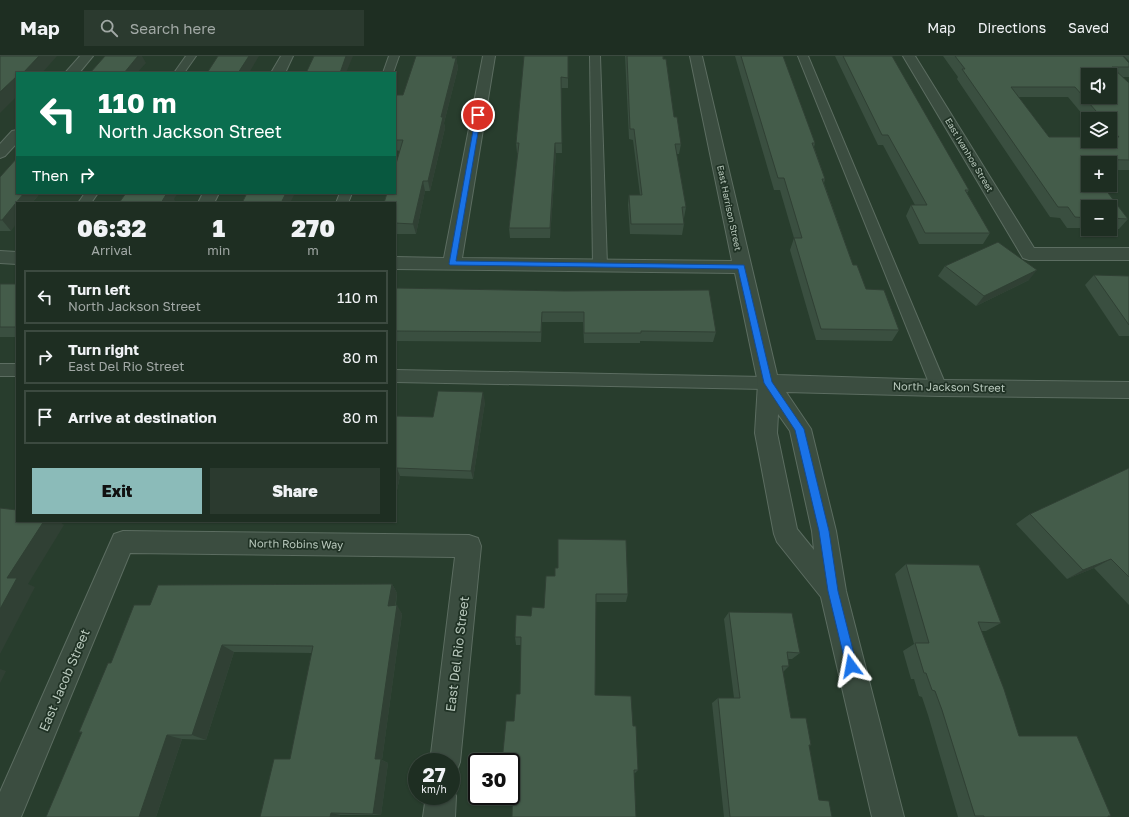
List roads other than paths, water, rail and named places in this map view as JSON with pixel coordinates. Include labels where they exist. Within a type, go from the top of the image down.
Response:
[{"type":"street","points":[[73,72],[87,56]]},
{"type":"street","points":[[279,72],[287,56]]},
{"type":"street","points":[[452,264],[489,56]]},
{"type":"street","name":"East Harrison Street","points":[[696,56],[741,267],[768,383],[766,433],[786,534],[833,591]]},
{"type":"street","name":"East Ivanhoe Street","points":[[909,56],[1029,254],[1129,254]]},
{"type":"street","points":[[0,153],[16,135]]},
{"type":"street","points":[[0,257],[16,258]]},
{"type":"street","points":[[396,263],[741,267]]},
{"type":"street","name":"East Harrison Street","points":[[768,383],[800,429],[824,531],[833,591],[888,817]]},
{"type":"street","name":"North Jackson Street","points":[[768,383],[939,388],[1129,390]]},
{"type":"street","name":"North Robins Way","points":[[123,542],[469,546]]},
{"type":"street","name":"East Jacob Street","points":[[5,817],[123,542]]},
{"type":"street","name":"East Del Rio Street","points":[[446,753],[469,546]]},
{"type":"street","points":[[438,817],[440,805]]},
{"type":"lane","points":[[180,72],[191,56]]},
{"type":"lane","points":[[388,72],[394,56]]},
{"type":"lane","points":[[595,56],[600,265]]},
{"type":"lane","points":[[803,56],[939,388]]},
{"type":"lane","points":[[85,202],[91,194]]},
{"type":"lane","points":[[0,370],[16,370]]},
{"type":"lane","points":[[396,376],[768,383]]}]
